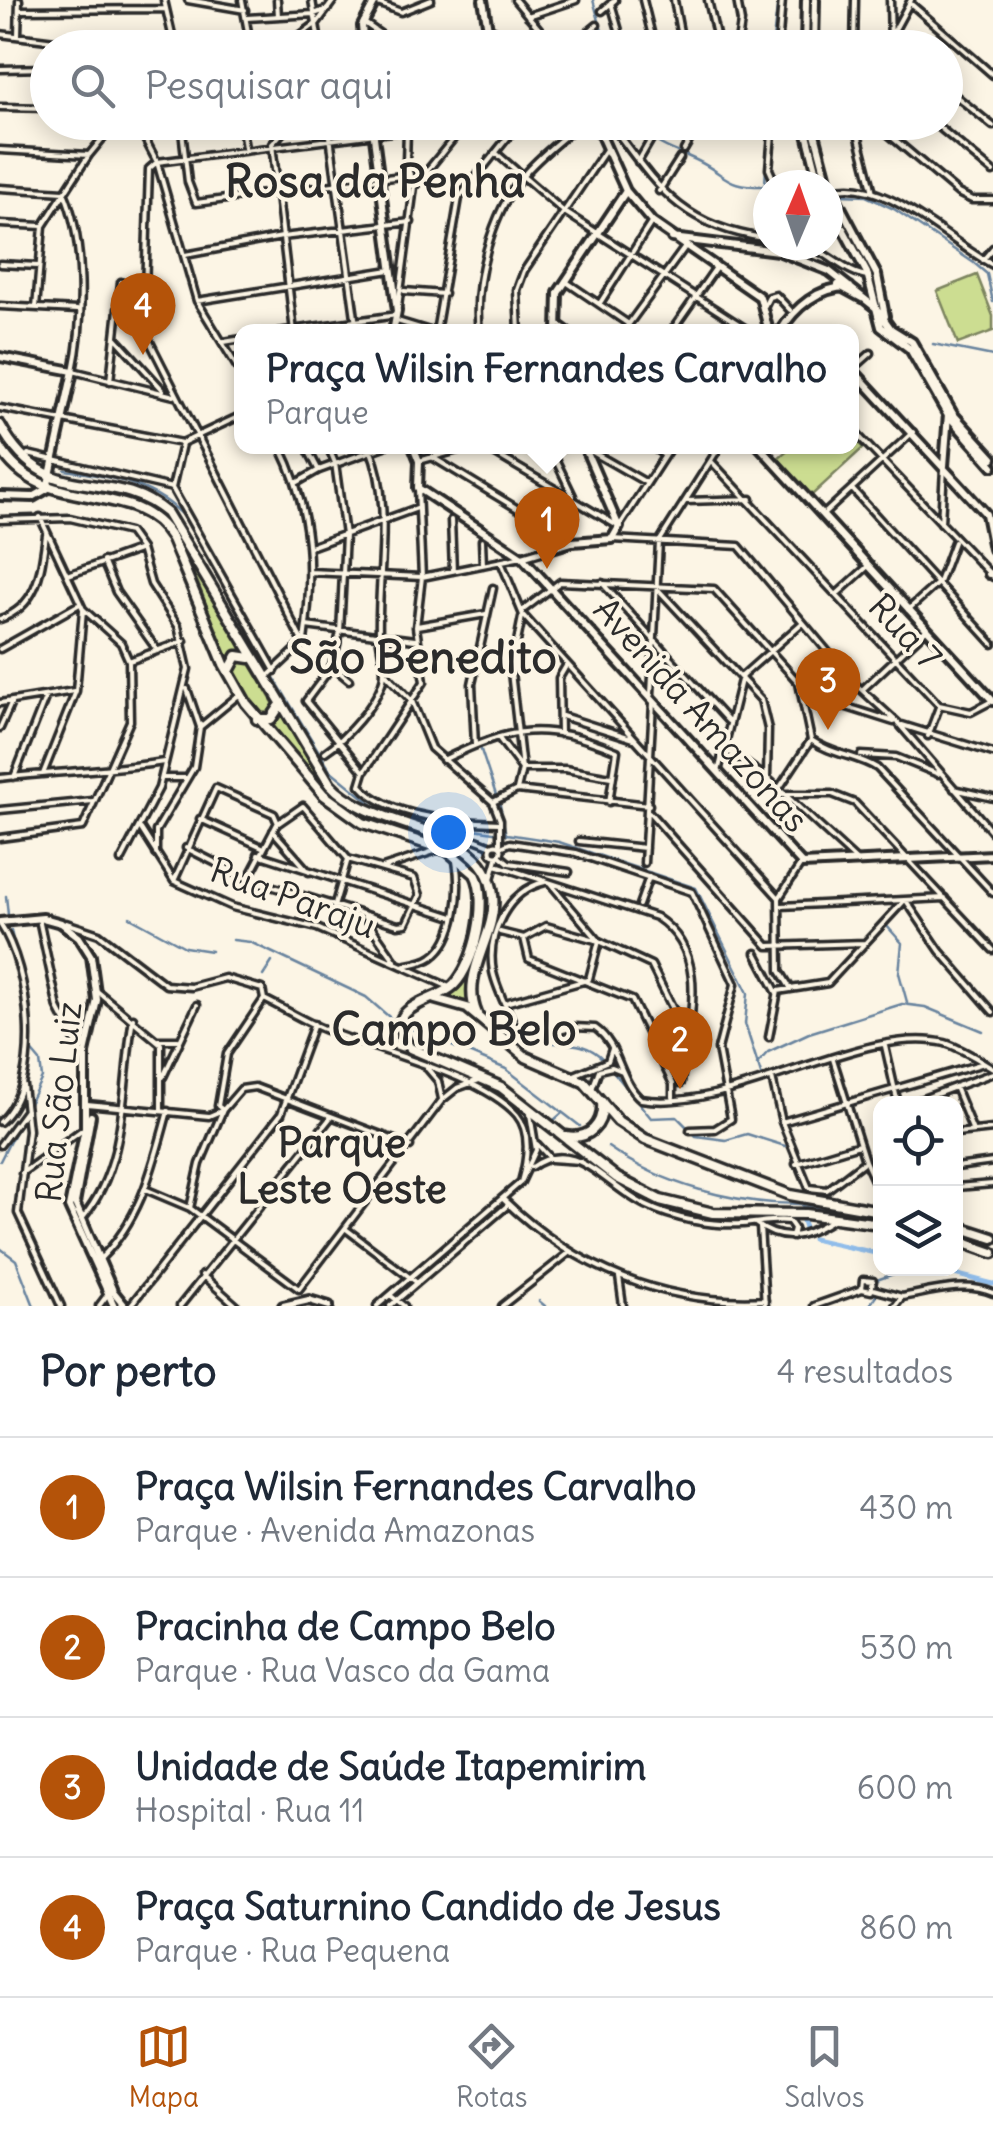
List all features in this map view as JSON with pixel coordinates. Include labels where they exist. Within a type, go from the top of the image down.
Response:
[{"type":"main road","points":[[0,425],[20,457],[50,477],[132,494],[167,513],[253,661],[338,793],[369,813],[466,848],[478,858],[491,881],[492,916],[471,986],[477,1014]]},
{"type":"main road","points":[[0,446],[18,472],[46,489],[130,506],[164,526],[230,676],[257,719],[346,814],[455,855],[476,874],[483,904],[464,970],[452,987],[414,1004],[404,1016],[402,1033],[408,1044],[420,1054],[486,1079],[526,1104],[617,1178],[677,1206],[731,1214],[873,1223]]},
{"type":"main road","points":[[230,676],[230,665],[237,656],[253,661]]},
{"type":"main road","points":[[257,719],[275,716],[279,703]]},
{"type":"main road","points":[[430,999],[458,1003],[477,1014],[526,1057],[573,1075],[592,1089],[618,1121],[646,1139],[790,1195],[873,1210]]},
{"type":"main road","points":[[566,1136],[583,1136],[597,1126],[602,1114],[600,1098]]},
{"type":"main road","points":[[963,1228],[993,1238]]},
{"type":"main road","points":[[963,1242],[993,1253]]},
{"type":"street","points":[[164,0],[170,30]]},
{"type":"street","points":[[188,0],[244,10]]},
{"type":"street","points":[[242,0],[248,30]]},
{"type":"street","points":[[277,0],[278,16]]},
{"type":"street","points":[[312,0],[318,30]]},
{"type":"street","points":[[307,30],[334,0]]},
{"type":"street","points":[[363,30],[363,22],[375,1],[401,12],[431,0]]},
{"type":"street","points":[[483,0],[488,29]]},
{"type":"street","points":[[515,0],[538,30]]},
{"type":"street","points":[[526,17],[576,0]]},
{"type":"street","points":[[643,0],[650,30]]},
{"type":"street","points":[[674,0],[680,30]]},
{"type":"street","points":[[708,0],[715,30]]},
{"type":"street","points":[[737,0],[740,30]]},
{"type":"street","points":[[780,30],[782,0]]},
{"type":"street","points":[[806,0],[810,30]]},
{"type":"street","points":[[813,30],[815,0]]},
{"type":"street","points":[[855,30],[856,0]]},
{"type":"street","points":[[890,0],[893,30]]},
{"type":"street","points":[[18,1],[18,35]]},
{"type":"street","points":[[602,11],[613,1],[620,30]]},
{"type":"street","points":[[895,30],[910,2],[942,30]]},
{"type":"street","points":[[19,10],[165,9]]},
{"type":"street","points":[[247,18],[314,14],[328,9]]},
{"type":"street","points":[[363,22],[374,30]]},
{"type":"street","points":[[591,30],[597,25]]},
{"type":"street","points":[[0,34],[30,37]]},
{"type":"street","points":[[963,49],[993,75]]},
{"type":"street","points":[[0,69],[30,68]]},
{"type":"street","points":[[963,102],[993,126]]},
{"type":"street","points":[[0,108],[30,108]]},
{"type":"street","points":[[36,308],[43,226],[101,140]]},
{"type":"street","points":[[145,140],[162,178],[198,300],[234,360]]},
{"type":"street","points":[[183,140],[192,200],[409,175]]},
{"type":"street","points":[[244,140],[245,148]]},
{"type":"street","points":[[276,140],[272,144],[293,324]]},
{"type":"street","points":[[156,162],[305,140]]},
{"type":"street","points":[[330,140],[356,324]]},
{"type":"street","points":[[375,140],[396,323]]},
{"type":"street","points":[[396,323],[414,188],[409,175],[407,140]]},
{"type":"street","points":[[414,188],[453,140]]},
{"type":"street","points":[[437,324],[459,198],[506,140]]},
{"type":"street","points":[[479,324],[477,292],[485,258],[521,178],[562,140]]},
{"type":"street","points":[[604,140],[626,191],[652,222],[756,295],[764,305],[767,324]]},
{"type":"street","points":[[622,140],[659,190],[708,224],[753,235]]},
{"type":"street","points":[[637,163],[651,140]]},
{"type":"street","points":[[684,150],[690,140]]},
{"type":"street","points":[[769,170],[772,140]]},
{"type":"street","points":[[808,140],[816,170]]},
{"type":"street","points":[[817,140],[826,170]]},
{"type":"street","points":[[860,140],[873,192]]},
{"type":"street","points":[[896,140],[958,192],[972,200],[993,200]]},
{"type":"street","points":[[955,140],[993,172]]},
{"type":"street","points":[[518,324],[517,290],[524,271],[608,147]]},
{"type":"street","points":[[0,150],[88,155]]},
{"type":"street","points":[[496,153],[564,211],[666,273],[740,324]]},
{"type":"street","points":[[659,190],[680,158]]},
{"type":"street","points":[[156,162],[148,177],[145,320],[174,396],[199,436],[303,644]]},
{"type":"street","points":[[148,177],[162,178]]},
{"type":"street","points":[[0,188],[64,192]]},
{"type":"street","points":[[843,189],[873,192],[896,202],[993,265]]},
{"type":"street","points":[[559,324],[554,302],[565,280],[626,191]]},
{"type":"street","points":[[0,496],[33,496],[46,489],[63,421],[73,371],[78,234],[64,192]]},
{"type":"street","points":[[843,212],[875,270],[886,322]]},
{"type":"street","points":[[184,254],[282,237],[411,222]]},
{"type":"street","points":[[600,303],[652,222]]},
{"type":"street","points":[[0,224],[43,226]]},
{"type":"street","points":[[843,229],[868,276],[880,327],[910,349],[949,413],[993,466]]},
{"type":"street","points":[[672,238],[778,251],[829,270],[914,345],[949,413],[993,458]]},
{"type":"street","points":[[565,280],[628,324],[685,247]]},
{"type":"street","points":[[983,260],[993,248]]},
{"type":"street","points":[[836,260],[856,274],[868,276]]},
{"type":"street","points":[[0,264],[38,266]]},
{"type":"street","points":[[677,324],[715,269]]},
{"type":"street","points":[[198,300],[391,270]]},
{"type":"street","points":[[829,270],[840,287],[863,298]]},
{"type":"street","points":[[110,381],[121,282]]},
{"type":"street","points":[[784,324],[790,310],[840,287],[851,287]]},
{"type":"street","points":[[402,291],[444,294]]},
{"type":"street","points":[[764,305],[776,295],[790,310]]},
{"type":"street","points":[[0,306],[77,310]]},
{"type":"street","points":[[763,324],[766,318]]},
{"type":"street","points":[[331,324],[355,320],[396,323]]},
{"type":"street","points":[[116,338],[163,390]]},
{"type":"street","points":[[224,342],[234,340]]},
{"type":"street","points":[[859,363],[871,353]]},
{"type":"street","points":[[0,357],[163,390],[174,396]]},
{"type":"street","points":[[859,376],[990,512],[993,549]]},
{"type":"street","points":[[0,408],[182,443],[234,420]]},
{"type":"street","points":[[941,524],[949,413]]},
{"type":"street","points":[[821,516],[913,432]]},
{"type":"street","points":[[859,435],[954,540],[992,575]]},
{"type":"street","points":[[182,443],[172,488],[274,671]]},
{"type":"street","points":[[28,454],[172,488]]},
{"type":"street","points":[[264,678],[303,644],[306,626],[310,547],[298,482],[284,454]]},
{"type":"street","points":[[310,454],[319,470]]},
{"type":"street","points":[[331,454],[345,535],[346,575],[332,666],[306,702],[364,772]]},
{"type":"street","points":[[298,482],[358,454]]},
{"type":"street","points":[[325,752],[338,743],[373,699],[384,673],[379,637],[381,521],[371,454]]},
{"type":"street","points":[[416,454],[422,577],[416,640],[425,672],[412,701],[364,772],[362,788],[394,805],[458,820],[500,823]]},
{"type":"street","points":[[419,461],[443,454]]},
{"type":"street","points":[[496,454],[619,526]]},
{"type":"street","points":[[552,454],[574,499]]},
{"type":"street","points":[[587,454],[619,526]]},
{"type":"street","points":[[596,454],[647,483]]},
{"type":"street","points":[[644,863],[653,755],[658,542],[715,454]]},
{"type":"street","points":[[769,454],[867,568],[993,700]]},
{"type":"street","points":[[612,539],[665,455]]},
{"type":"street","points":[[432,457],[572,542]]},
{"type":"street","name":"Rua 7","points":[[711,461],[751,499],[939,705],[971,712],[993,700]]},
{"type":"street","name":"Avenida Amazonas","points":[[418,488],[522,557],[802,864]]},
{"type":"street","points":[[852,489],[993,644]]},
{"type":"street","points":[[686,501],[751,499]]},
{"type":"street","points":[[310,547],[418,508]]},
{"type":"street","points":[[0,520],[40,517],[118,527],[130,532],[142,549],[151,584],[184,642],[186,686],[200,728],[196,762],[160,822],[157,856]]},
{"type":"street","points":[[0,838],[82,827],[133,707],[129,660],[121,643],[82,606],[40,517]]},
{"type":"street","points":[[451,520],[454,572]]},
{"type":"street","points":[[0,619],[20,613],[34,596],[47,531]]},
{"type":"street","points":[[309,572],[422,577],[501,562],[572,542],[612,539],[739,546],[854,683],[898,723],[993,833]]},
{"type":"street","points":[[482,540],[483,566]]},
{"type":"street","points":[[908,610],[939,582],[954,540]]},
{"type":"street","points":[[68,576],[142,549]]},
{"type":"street","points":[[103,562],[116,592],[157,650]]},
{"type":"street","points":[[501,562],[522,613],[779,898],[781,976],[791,988]]},
{"type":"street","points":[[836,594],[867,568]]},
{"type":"street","points":[[518,790],[522,769],[511,672],[522,613],[550,586],[560,582],[602,582],[714,589],[792,672],[803,693],[811,740],[780,792]]},
{"type":"street","points":[[602,582],[728,721]]},
{"type":"street","points":[[656,585],[742,676],[766,712],[767,778]]},
{"type":"street","points":[[475,745],[472,684],[492,588]]},
{"type":"street","points":[[0,648],[82,606]]},
{"type":"street","points":[[43,774],[76,691],[82,606]]},
{"type":"street","points":[[416,627],[486,614]]},
{"type":"street","points":[[718,772],[742,676],[804,622]]},
{"type":"street","points":[[306,626],[416,640]]},
{"type":"street","points":[[862,690],[926,630]]},
{"type":"street","points":[[129,660],[184,642]]},
{"type":"street","points":[[332,666],[349,680]]},
{"type":"street","points":[[560,734],[559,678],[566,666]]},
{"type":"street","points":[[384,673],[412,701],[425,739],[493,802],[500,823],[491,881]]},
{"type":"street","points":[[837,706],[854,683]]},
{"type":"street","points":[[121,861],[162,778],[186,686]]},
{"type":"street","points":[[0,703],[76,691]]},
{"type":"street","points":[[803,693],[928,736],[993,753]]},
{"type":"street","points":[[200,728],[240,694]]},
{"type":"street","points":[[14,777],[46,696]]},
{"type":"street","points":[[0,728],[12,701]]},
{"type":"street","points":[[928,736],[939,705]]},
{"type":"street","points":[[562,716],[638,740]]},
{"type":"street","points":[[444,760],[519,729],[560,734],[615,750],[609,802]]},
{"type":"street","points":[[498,737],[522,769]]},
{"type":"street","points":[[811,740],[835,752],[896,757],[939,774]]},
{"type":"street","points":[[724,748],[767,778],[857,862]]},
{"type":"street","points":[[856,755],[892,782],[993,892]]},
{"type":"street","points":[[0,778],[166,761]]},
{"type":"street","points":[[522,769],[565,769],[613,777]]},
{"type":"street","points":[[162,778],[186,778]]},
{"type":"street","points":[[174,881],[216,788],[274,814],[277,824]]},
{"type":"street","points":[[954,789],[993,798]]},
{"type":"street","points":[[493,802],[518,790],[649,809],[764,942],[780,948],[865,943]]},
{"type":"street","points":[[780,792],[844,796],[993,950]]},
{"type":"street","points":[[0,810],[93,801]]},
{"type":"street","points":[[186,848],[248,878],[363,916],[406,924],[420,888],[414,878],[348,859],[301,807],[277,824],[248,878]]},
{"type":"street","points":[[200,818],[262,847]]},
{"type":"street","name":"Rua Paraju","points":[[140,828],[174,881],[232,907],[317,928],[452,987]]},
{"type":"street","points":[[273,831],[310,873]]},
{"type":"street","points":[[422,831],[454,831],[497,846],[510,843],[576,852],[692,892],[735,990],[725,1013],[718,1049],[730,1122],[714,1129],[690,1130]]},
{"type":"street","points":[[579,841],[645,848]]},
{"type":"street","points":[[497,846],[492,853],[509,863],[569,872]]},
{"type":"street","points":[[383,868],[441,849]]},
{"type":"street","points":[[258,854],[453,918]]},
{"type":"street","points":[[363,916],[400,965],[436,954],[453,918],[459,886],[455,855]]},
{"type":"street","points":[[779,898],[802,864],[993,856]]},
{"type":"street","points":[[334,907],[348,859]]},
{"type":"street","points":[[496,865],[656,917],[671,927],[695,978],[681,1082]]},
{"type":"street","points":[[639,905],[648,877]]},
{"type":"street","points":[[547,883],[522,889],[512,898],[498,932],[492,966],[514,1025],[531,1036],[584,1026],[604,1034],[641,1099],[723,1091],[884,1046],[940,1042],[993,1070],[930,1096]]},
{"type":"street","points":[[547,883],[599,941]]},
{"type":"street","points":[[780,906],[946,898]]},
{"type":"street","points":[[778,991],[828,983],[906,900]]},
{"type":"street","points":[[906,900],[940,950],[993,1012]]},
{"type":"street","points":[[39,920],[58,1008],[85,1058]]},
{"type":"street","points":[[60,1306],[43,1259],[20,1223],[17,1205],[28,1130],[24,1085],[29,1028],[10,946],[0,923],[39,920],[99,934],[166,986],[191,987],[226,978],[262,989],[264,999],[227,1054],[218,1106],[223,1110]]},
{"type":"street","name":"Rua São Luiz","points":[[61,923],[74,932],[90,956],[96,990],[85,1058],[89,1104],[69,1207],[96,1263],[128,1306]]},
{"type":"street","points":[[498,932],[524,938],[546,926],[599,941],[651,964],[686,1035]]},
{"type":"street","points":[[524,938],[530,959],[589,979],[632,1000],[673,1084],[673,1097]]},
{"type":"street","points":[[589,979],[599,941]]},
{"type":"street","points":[[756,953],[778,991],[770,1037]]},
{"type":"street","points":[[505,1003],[589,979]]},
{"type":"street","points":[[96,990],[158,1040],[163,1054],[161,1110]]},
{"type":"street","points":[[264,999],[314,1024],[424,1065],[506,1106],[523,1124],[527,1146],[521,1182]]},
{"type":"street","points":[[160,1081],[198,1005]]},
{"type":"street","points":[[80,1221],[106,1180],[124,1107],[132,1018]]},
{"type":"street","points":[[128,1306],[289,1100],[314,1024]]},
{"type":"street","points":[[158,1040],[180,1040]]},
{"type":"street","points":[[573,1075],[608,1062],[611,1045]]},
{"type":"street","points":[[884,1046],[898,1096]]},
{"type":"street","points":[[833,1059],[876,1186]]},
{"type":"street","points":[[782,1122],[984,1063]]},
{"type":"street","points":[[424,1065],[438,1081],[442,1100]]},
{"type":"street","points":[[592,1089],[594,1076],[603,1068],[616,1068],[626,1076]]},
{"type":"street","points":[[769,1078],[804,1184],[816,1191],[827,1190],[865,1161]]},
{"type":"street","points":[[300,1301],[299,1289],[442,1100],[465,1084],[486,1079]]},
{"type":"street","points":[[673,1084],[681,1082]]},
{"type":"street","points":[[681,1082],[694,1095]]},
{"type":"street","points":[[0,1122],[16,1104],[24,1085]]},
{"type":"street","points":[[89,1104],[209,1116],[223,1110],[248,1087],[410,1146]]},
{"type":"street","points":[[954,1087],[973,1131]]},
{"type":"street","name":"Rua São Luiz","points":[[89,1104],[75,1190],[80,1221],[114,1306]]},
{"type":"street","points":[[526,1104],[536,1142],[547,1157]]},
{"type":"street","points":[[0,1144],[26,1110]]},
{"type":"street","points":[[190,1208],[200,1164],[223,1110]]},
{"type":"street","points":[[96,1263],[123,1234],[146,1190],[168,1112]]},
{"type":"street","points":[[180,1306],[230,1238],[331,1117]]},
{"type":"street","points":[[22,1173],[86,1128]]},
{"type":"street","points":[[963,1132],[993,1129]]},
{"type":"street","points":[[532,1167],[536,1142]]},
{"type":"street","points":[[796,1164],[860,1145]]},
{"type":"street","points":[[444,1254],[532,1167],[547,1157],[580,1162],[627,1196],[663,1212],[702,1222],[758,1225],[788,1220],[794,1228],[792,1237]]},
{"type":"street","points":[[963,1166],[993,1162]]},
{"type":"street","points":[[963,1186],[993,1184]]},
{"type":"street","points":[[146,1190],[190,1208],[299,1289]]},
{"type":"street","points":[[503,1199],[570,1252],[619,1277],[696,1299],[765,1303],[758,1225]]},
{"type":"street","points":[[377,1306],[509,1205]]},
{"type":"street","points":[[758,1225],[776,1234],[805,1236],[836,1218]]},
{"type":"street","points":[[346,1229],[413,1280]]},
{"type":"street","points":[[762,1244],[776,1234]]},
{"type":"street","points":[[502,1306],[570,1252]]},
{"type":"street","points":[[202,1275],[237,1306]]},
{"type":"street","points":[[619,1277],[623,1306]]},
{"type":"street","points":[[862,1289],[866,1278],[873,1281],[873,1289]]},
{"type":"street","points":[[390,1306],[413,1280]]},
{"type":"street","points":[[814,1306],[862,1289],[902,1296],[962,1288],[993,1293]]},
{"type":"street","points":[[100,1306],[108,1294]]},
{"type":"street","points":[[390,1295],[404,1306]]},
{"type":"street","points":[[895,1306],[902,1296]]},
{"type":"street","points":[[283,1306],[300,1301],[329,1306]]},
{"type":"green space","points":[[977,275],[993,316],[993,331],[958,344],[937,291]]},
{"type":"green space","points":[[783,454],[856,454],[812,495],[778,458]]},
{"type":"green space","points":[[54,481],[133,499],[165,518],[193,557],[241,650],[227,662],[195,575],[159,516],[134,502],[53,486]]},
{"type":"green space","points":[[237,659],[248,660],[275,706],[272,716],[259,715],[232,670]]},
{"type":"green space","points":[[281,714],[317,773],[344,802],[383,822],[448,843],[481,869],[492,904],[472,975],[470,1003],[447,995],[468,963],[480,926],[485,897],[480,875],[467,860],[448,849],[377,826],[343,808],[271,727]]},
{"type":"waterway","points":[[593,0],[602,30]]},
{"type":"waterway","points":[[774,30],[778,0]]},
{"type":"waterway","points":[[655,140],[728,179],[753,185]]},
{"type":"waterway","points":[[766,170],[768,140]]},
{"type":"waterway","points":[[843,195],[866,196],[894,209],[974,263],[987,274],[993,302]]},
{"type":"waterway","points":[[933,344],[993,356]]},
{"type":"waterway","points":[[0,434],[19,462],[42,479]]},
{"type":"waterway","points":[[65,470],[132,484],[176,509],[188,521],[268,668]]},
{"type":"waterway","points":[[273,676],[330,770],[373,805],[422,821],[559,842],[696,888],[748,993],[745,1024],[762,1077]]},
{"type":"waterway","points":[[469,693],[472,728]]},
{"type":"waterway","points":[[476,735],[496,795]]},
{"type":"waterway","points":[[500,805],[506,835]]},
{"type":"waterway","points":[[6,896],[8,915]]},
{"type":"waterway","points":[[130,917],[185,947],[211,951]]},
{"type":"waterway","points":[[886,925],[902,943],[899,973],[907,1002]]},
{"type":"waterway","points":[[11,930],[16,956]]},
{"type":"waterway","points":[[233,940],[250,942],[366,997],[395,1022]]},
{"type":"waterway","points":[[263,976],[272,962]]},
{"type":"waterway","points":[[22,988],[24,1010]]},
{"type":"waterway","points":[[757,1064],[768,1052],[809,1033],[902,1004],[925,1007],[983,1031]]},
{"type":"waterway","points":[[514,1027],[524,1033]]},
{"type":"waterway","points":[[410,1028],[506,1069],[580,1126]]},
{"type":"waterway","points":[[535,1040],[579,1045],[604,1060]]},
{"type":"waterway","points":[[0,1161],[42,1078],[40,1061],[29,1048]]},
{"type":"waterway","points":[[612,1070],[651,1118],[677,1117],[696,1136],[726,1140],[747,1134],[785,1146]]},
{"type":"waterway","points":[[553,1121],[562,1113]]},
{"type":"waterway","points":[[608,1147],[652,1172],[700,1190],[800,1204]]},
{"type":"waterway","points":[[802,1206],[873,1216]]},
{"type":"waterway","points":[[803,1221],[806,1231]]},
{"type":"waterway","points":[[963,1235],[980,1241]]},
{"type":"waterway","points":[[813,1239],[873,1252]]},
{"type":"waterway","points":[[0,1248],[16,1260],[34,1306]]},
{"type":"waterway","points":[[869,1306],[876,1296],[874,1281],[888,1276]]},
{"type":"waterway","points":[[962,1276],[993,1284]]},
{"type":"waterway","points":[[539,1301],[545,1306]]},
{"type":"place","name":"Praça Saturnino Candido de Jesus","points":[[143,355]]},
{"type":"place","name":"Praça Wilsin Fernandes Carvalho","points":[[547,569]]},
{"type":"place","name":"Unidade de Saúde Itapemirim","points":[[828,730]]},
{"type":"place","name":"Pracinha de Campo Belo","points":[[680,1089]]},
{"type":"district","name":"Rosa da Penha","points":[[375,181]]},
{"type":"district","name":"São Benedito","points":[[423,657]]},
{"type":"district","name":"Campo Belo","points":[[454,1029]]},
{"type":"district","name":"Parque Leste Oeste","points":[[342,1166]]}]
